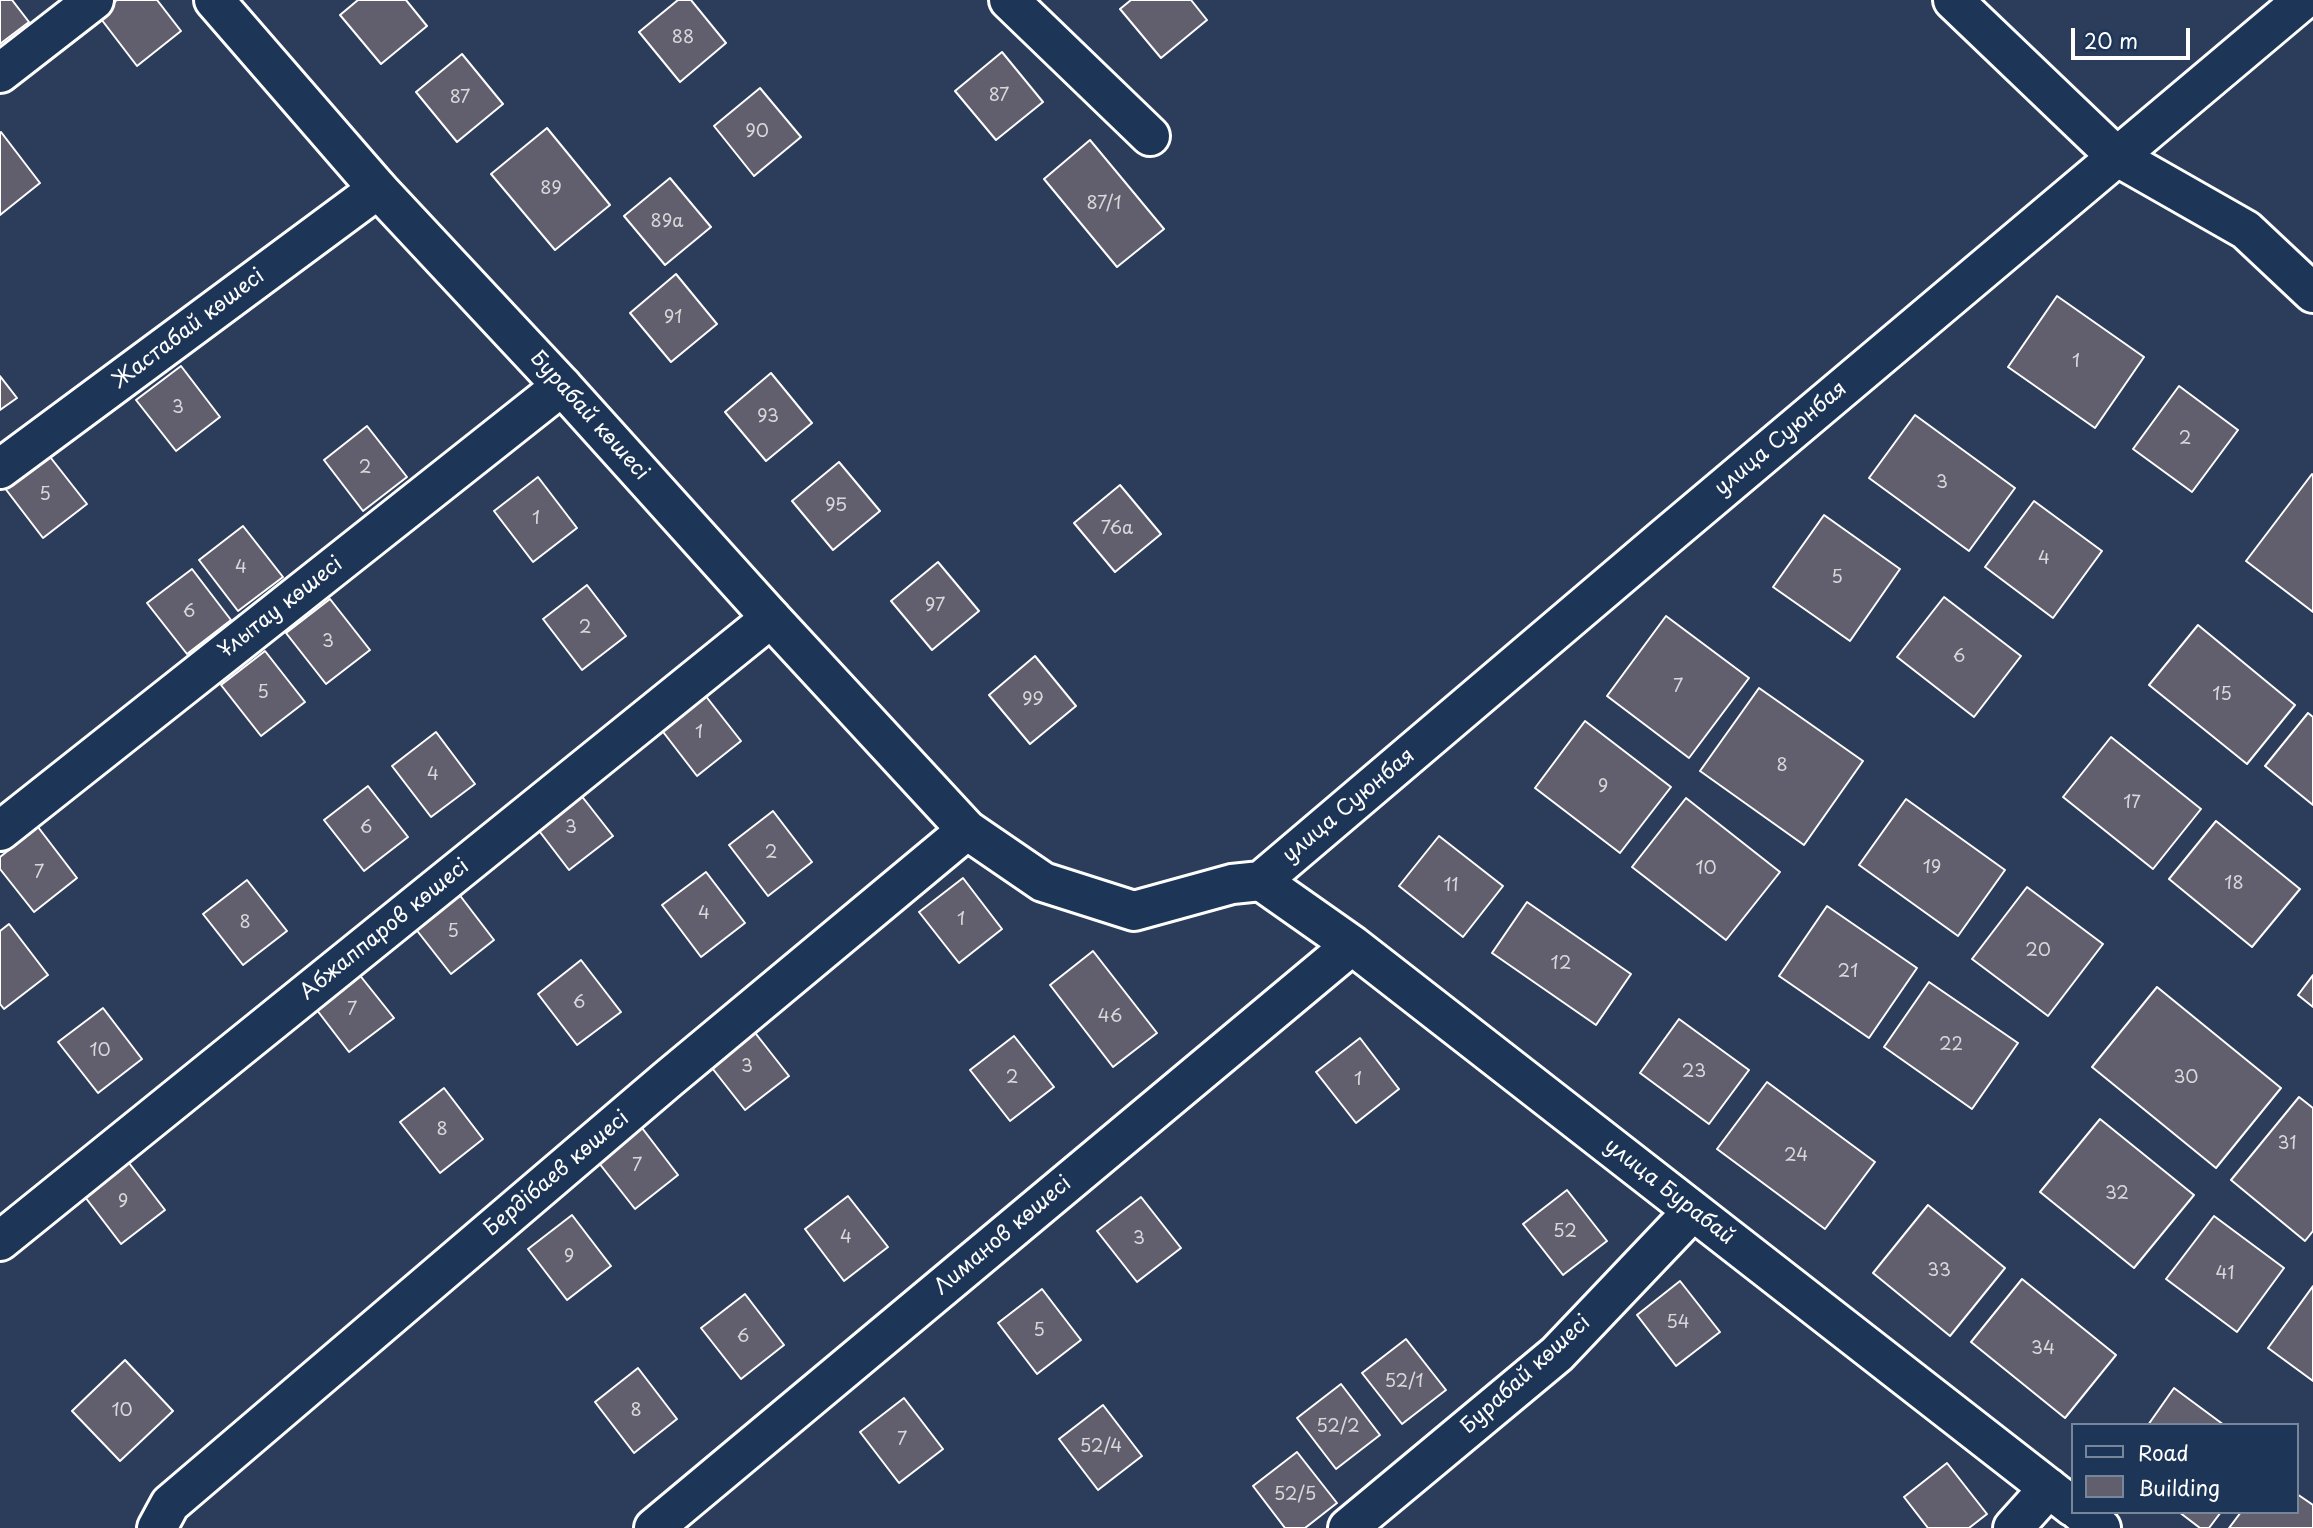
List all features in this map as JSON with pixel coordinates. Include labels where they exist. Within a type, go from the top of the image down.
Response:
[{"type":"street","points":[[0,73],[94,0]]},
{"type":"street","name":"Бурабай көшесі","points":[[214,0],[378,188],[967,830],[1043,882],[1134,911],[1232,884],[1261,881]]},
{"type":"street","points":[[1009,0],[1150,136]]},
{"type":"street","points":[[1953,0],[2116,156],[2246,230],[2313,293]]},
{"type":"street","points":[[2303,0],[2313,9]]},
{"type":"street","name":"улица Суюнбая","points":[[1261,881],[2303,0]]},
{"type":"street","name":"Жастабай көшесі","points":[[0,469],[378,188]]},
{"type":"street","name":"Ұлытау көшесі","points":[[0,831],[562,386]]},
{"type":"street","name":"Абжаппаров көшесі","points":[[0,1241],[771,618]]},
{"type":"street","name":"Бердібаев көшесі","points":[[157,1528],[170,1504],[668,1079],[967,830]]},
{"type":"street","name":"улица Бурабай","points":[[1261,881],[1352,945],[2061,1497]]},
{"type":"street","name":"Лиманов көшесі","points":[[654,1528],[1352,945]]},
{"type":"street","name":"Бурабай көшесі","points":[[1348,1528],[1557,1354],[1693,1211]]},
{"type":"street","points":[[2013,1528],[2061,1497]]},
{"type":"street","points":[[2084,1514],[2101,1528]]},
{"type":"building","points":[[0,0],[12,0],[29,22],[0,44]]},
{"type":"building","points":[[117,0],[157,0],[181,31],[137,66],[98,15]]},
{"type":"building","points":[[358,0],[406,0],[427,26],[381,64],[340,15]]},
{"type":"building","points":[[678,0],[691,0],[726,43],[680,82],[639,32]]},
{"type":"building","points":[[1131,0],[1191,0],[1207,20],[1161,58],[1120,9]]},
{"type":"building","points":[[1002,52],[1043,102],[996,140],[955,91]]},
{"type":"building","points":[[462,54],[503,104],[457,142],[416,92]]},
{"type":"building","points":[[760,88],[801,137],[754,176],[714,126]]},
{"type":"building","points":[[547,128],[610,205],[555,250],[491,174]]},
{"type":"building","points":[[0,133],[40,183],[0,215]]},
{"type":"building","points":[[1090,140],[1164,229],[1117,267],[1044,179]]},
{"type":"building","points":[[670,178],[711,227],[665,265],[624,216]]},
{"type":"building","points":[[676,274],[717,324],[671,362],[630,313]]},
{"type":"building","points":[[2057,296],[2144,357],[2095,428],[2008,367]]},
{"type":"building","points":[[181,366],[220,417],[176,451],[136,400]]},
{"type":"building","points":[[771,373],[812,423],[766,461],[725,412]]},
{"type":"building","points":[[0,376],[17,398],[0,410]]},
{"type":"building","points":[[2179,386],[2238,430],[2192,492],[2133,449]]},
{"type":"building","points":[[1915,415],[2015,488],[1969,551],[1869,478]]},
{"type":"building","points":[[367,426],[407,477],[363,511],[324,460]]},
{"type":"building","points":[[47,453],[87,504],[43,538],[4,487]]},
{"type":"building","points":[[839,462],[880,511],[833,550],[792,501]]},
{"type":"building","points":[[2313,475],[2313,612],[2246,561]]},
{"type":"building","points":[[538,477],[577,528],[533,562],[494,511]]},
{"type":"building","points":[[1120,485],[1161,534],[1115,572],[1074,523]]},
{"type":"building","points":[[2034,501],[2102,551],[2053,618],[1985,567]]},
{"type":"building","points":[[1824,515],[1900,569],[1850,641],[1773,587]]},
{"type":"building","points":[[243,526],[283,577],[238,611],[199,560]]},
{"type":"building","points":[[938,562],[979,611],[932,650],[891,601]]},
{"type":"building","points":[[192,569],[231,620],[187,654],[147,603]]},
{"type":"building","points":[[587,585],[626,636],[582,670],[543,619]]},
{"type":"building","points":[[1944,597],[2021,656],[1974,717],[1897,657]]},
{"type":"building","points":[[330,599],[370,650],[326,684],[286,633]]},
{"type":"building","points":[[1666,616],[1749,678],[1689,758],[1607,696]]},
{"type":"building","points":[[2198,625],[2295,705],[2247,764],[2149,685]]},
{"type":"building","points":[[265,651],[305,702],[261,736],[221,685]]},
{"type":"building","points":[[1035,656],[1076,706],[1030,744],[989,695]]},
{"type":"building","points":[[1759,688],[1863,761],[1804,845],[1700,771]]},
{"type":"building","points":[[701,690],[741,741],[697,776],[657,724]]},
{"type":"building","points":[[2308,713],[2313,717],[2313,805],[2265,766]]},
{"type":"building","points":[[1585,721],[1671,787],[1620,853],[1535,788]]},
{"type":"building","points":[[436,732],[475,784],[431,817],[392,766]]},
{"type":"building","points":[[2111,737],[2201,809],[2153,869],[2063,797]]},
{"type":"building","points":[[573,785],[613,836],[569,870],[530,819]]},
{"type":"building","points":[[368,786],[408,837],[364,871],[324,820]]},
{"type":"building","points":[[1686,798],[1780,872],[1726,940],[1632,867]]},
{"type":"building","points":[[1906,799],[2005,870],[1958,936],[1859,865]]},
{"type":"building","points":[[773,811],[812,862],[768,896],[729,845]]},
{"type":"building","points":[[2216,821],[2300,889],[2252,947],[2169,879]]},
{"type":"building","points":[[38,827],[77,878],[34,912],[0,869],[0,857]]},
{"type":"building","points":[[1439,836],[1503,886],[1463,937],[1399,886]]},
{"type":"building","points":[[706,872],[745,923],[701,957],[662,905]]},
{"type":"building","points":[[963,878],[1002,929],[959,963],[919,912]]},
{"type":"building","points":[[247,880],[287,931],[243,965],[203,914]]},
{"type":"building","points":[[2027,887],[2103,944],[2048,1016],[1972,959]]},
{"type":"building","points":[[455,889],[494,940],[451,974],[411,923]]},
{"type":"building","points":[[1527,902],[1631,974],[1596,1025],[1492,953]]},
{"type":"building","points":[[1827,906],[1917,968],[1869,1038],[1779,976]]},
{"type":"building","points":[[9,924],[48,975],[4,1009],[0,1004],[0,931]]},
{"type":"building","points":[[1093,951],[1157,1033],[1113,1067],[1050,985]]},
{"type":"building","points":[[581,960],[621,1012],[577,1045],[538,994]]},
{"type":"building","points":[[354,968],[394,1018],[349,1052],[310,1001]]},
{"type":"building","points":[[2313,975],[2313,1007],[2298,995]]},
{"type":"building","points":[[1929,982],[2018,1043],[1972,1109],[1884,1047]]},
{"type":"building","points":[[2157,987],[2281,1088],[2216,1168],[2092,1067]]},
{"type":"building","points":[[103,1008],[142,1059],[98,1093],[58,1042]]},
{"type":"building","points":[[1679,1019],[1749,1070],[1709,1124],[1640,1073]]},
{"type":"building","points":[[749,1025],[789,1076],[745,1110],[705,1059]]},
{"type":"building","points":[[1014,1036],[1054,1087],[1010,1121],[970,1070]]},
{"type":"building","points":[[1360,1038],[1399,1089],[1356,1123],[1316,1072]]},
{"type":"building","points":[[1767,1082],[1875,1162],[1825,1229],[1717,1149]]},
{"type":"building","points":[[444,1088],[483,1139],[440,1173],[400,1122]]},
{"type":"building","points":[[2299,1097],[2313,1108],[2313,1231],[2305,1241],[2231,1180]]},
{"type":"building","points":[[2100,1119],[2194,1195],[2134,1268],[2040,1192]]},
{"type":"building","points":[[639,1124],[678,1175],[635,1209],[595,1158]]},
{"type":"building","points":[[126,1159],[165,1210],[121,1244],[82,1193]]},
{"type":"building","points":[[1567,1190],[1607,1241],[1563,1275],[1523,1224]]},
{"type":"building","points":[[848,1196],[888,1247],[844,1281],[805,1229]]},
{"type":"building","points":[[1141,1197],[1181,1248],[1137,1282],[1097,1231]]},
{"type":"building","points":[[1928,1205],[2005,1268],[1950,1336],[1873,1273]]},
{"type":"building","points":[[572,1215],[611,1266],[567,1300],[528,1249]]},
{"type":"building","points":[[2214,1216],[2284,1268],[2237,1332],[2166,1279]]},
{"type":"building","points":[[2022,1279],[2116,1355],[2065,1418],[1971,1342]]},
{"type":"building","points":[[1680,1281],[1720,1332],[1676,1366],[1637,1315]]},
{"type":"building","points":[[2313,1286],[2313,1381],[2268,1348]]},
{"type":"building","points":[[1042,1289],[1081,1340],[1037,1374],[998,1323]]},
{"type":"building","points":[[745,1294],[784,1345],[741,1379],[701,1328]]},
{"type":"building","points":[[1406,1339],[1446,1390],[1402,1424],[1362,1373]]},
{"type":"building","points":[[125,1360],[173,1411],[120,1461],[72,1411]]},
{"type":"building","points":[[638,1368],[677,1419],[634,1453],[595,1402]]},
{"type":"building","points":[[1341,1384],[1380,1435],[1336,1469],[1297,1418]]},
{"type":"building","points":[[2174,1388],[2221,1423],[2149,1423]]},
{"type":"building","points":[[904,1398],[943,1449],[899,1483],[860,1432]]},
{"type":"building","points":[[1103,1405],[1142,1456],[1098,1490],[1059,1439]]},
{"type":"building","points":[[1297,1452],[1337,1503],[1305,1528],[1285,1528],[1253,1486]]},
{"type":"building","points":[[1947,1463],[1987,1514],[1969,1528],[1928,1528],[1904,1497]]},
{"type":"building","points":[[2299,1495],[2313,1505],[2313,1528],[2229,1528],[2240,1514],[2299,1514]]},
{"type":"building","points":[[2182,1514],[2220,1514],[2209,1528],[2200,1528]]}]
